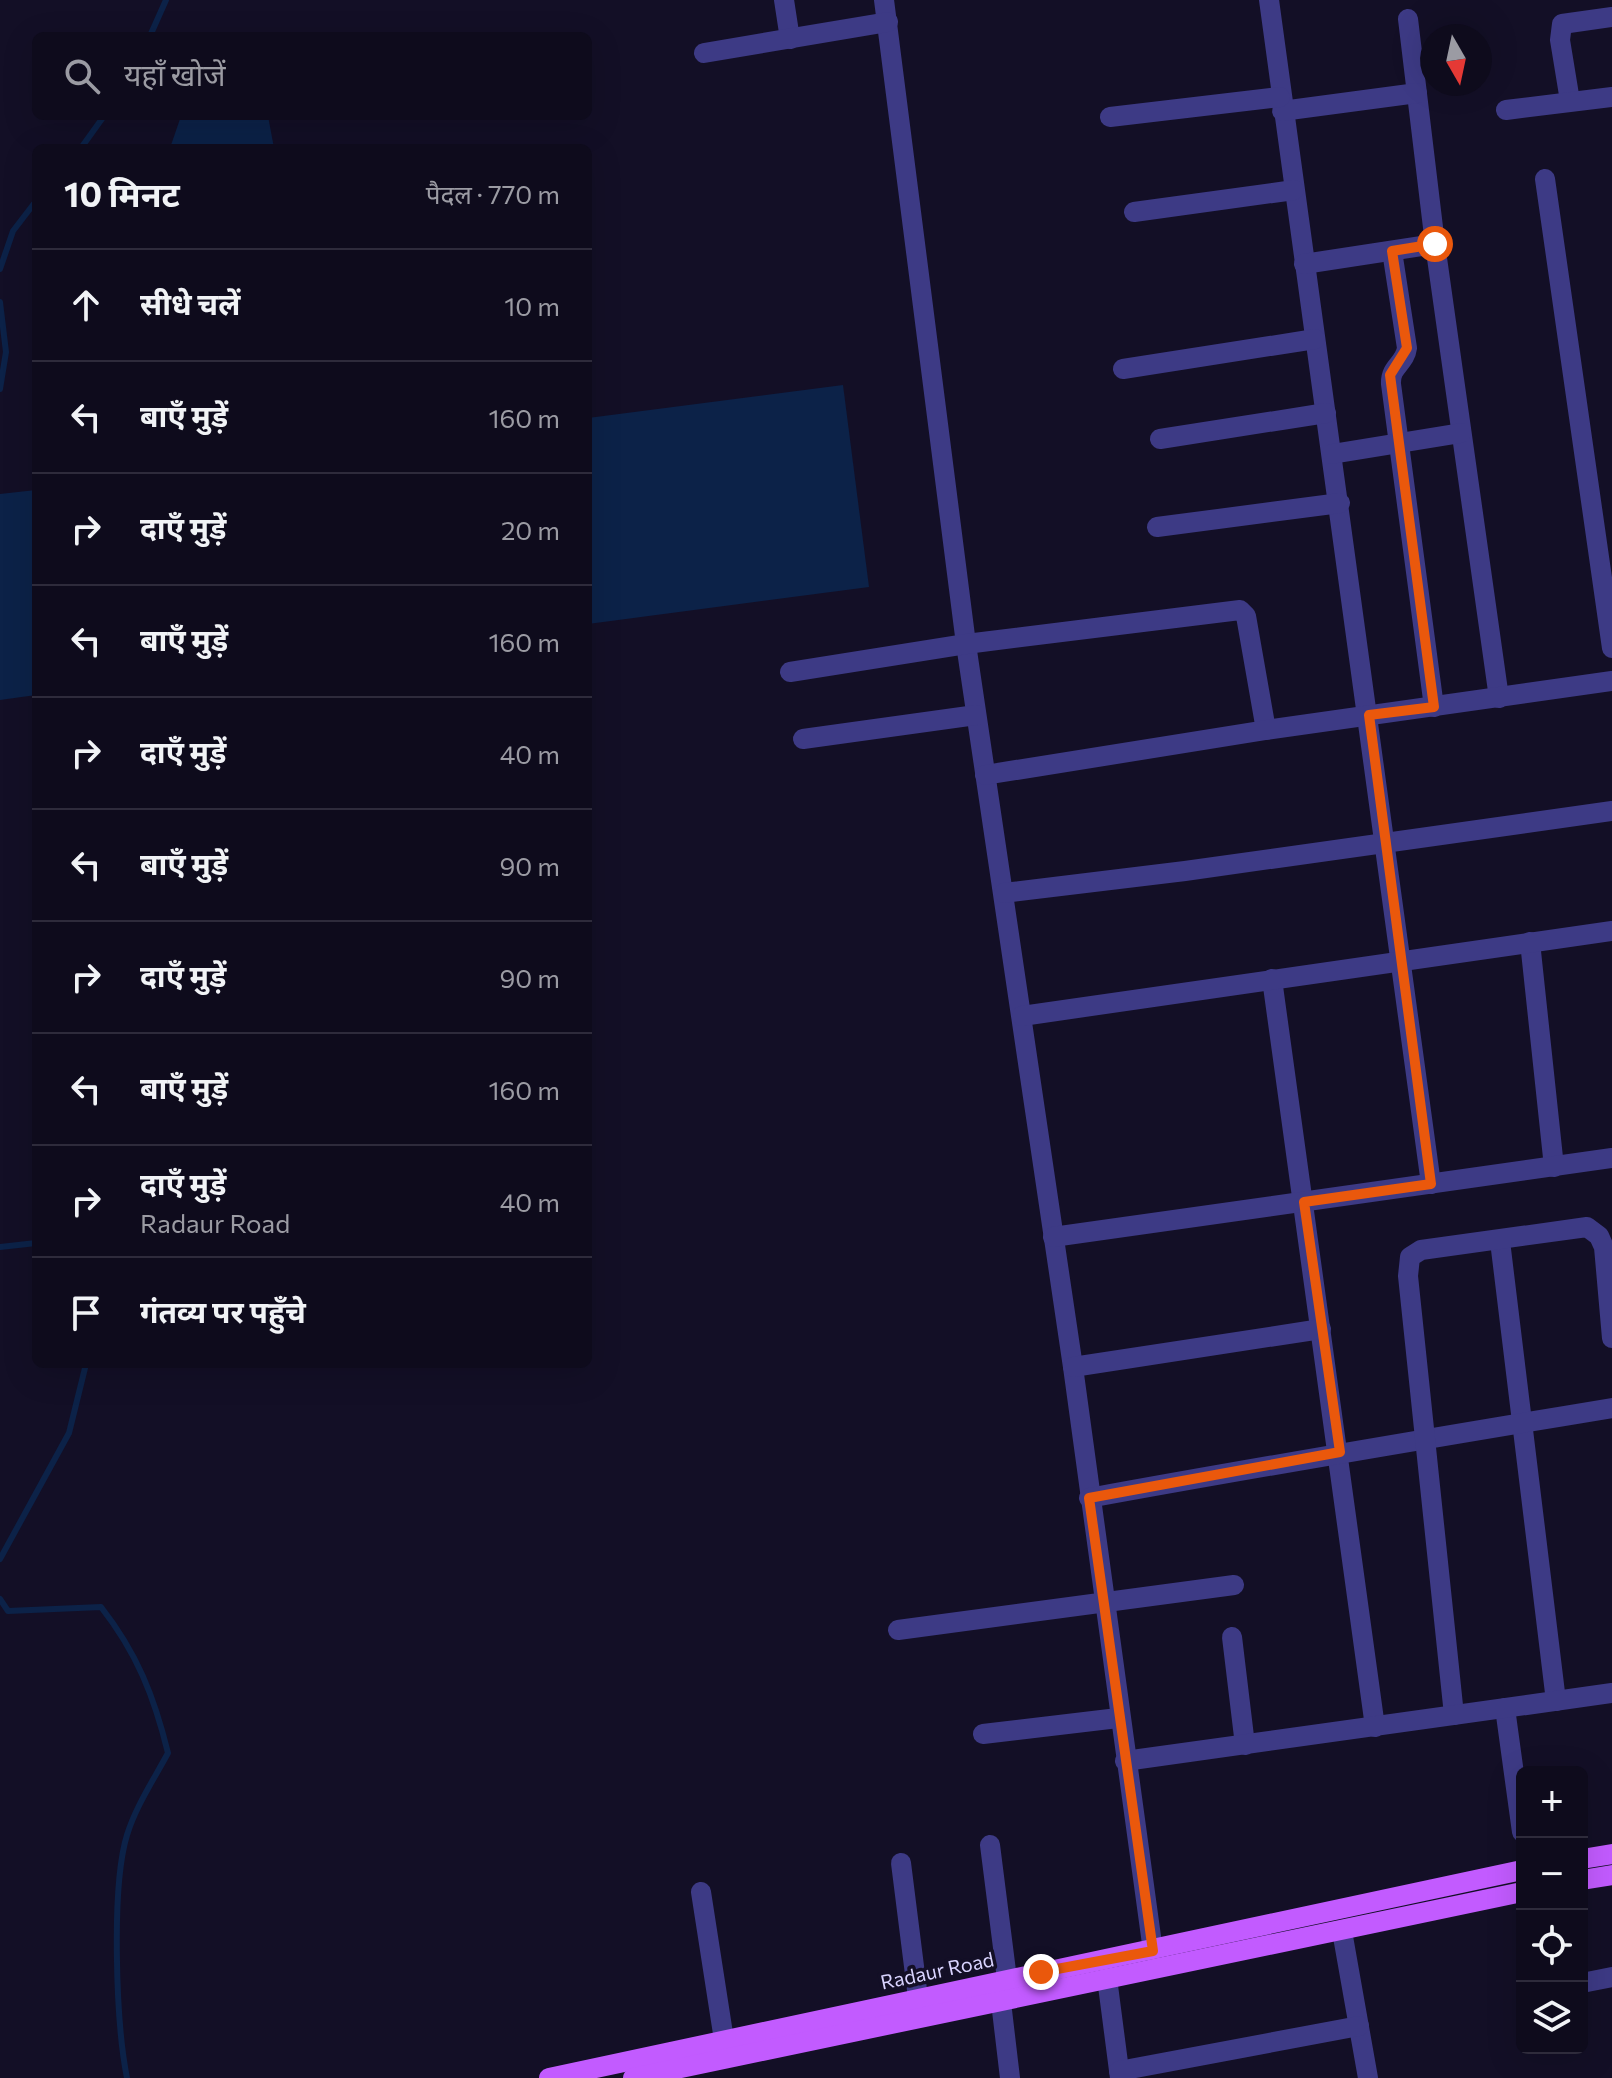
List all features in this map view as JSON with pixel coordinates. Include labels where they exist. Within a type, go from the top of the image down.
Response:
[{"type":"main road","points":[[1588,1858],[1612,1854]]},
{"type":"main road","name":"Radaur Road","points":[[633,2078],[918,1998],[1153,1951],[1516,1871]]},
{"type":"main road","points":[[1588,1879],[1612,1875]]},
{"type":"main road","name":"Radaur Road","points":[[549,2078],[714,2056],[1001,2002],[1516,1893]]},
{"type":"street","points":[[784,0],[790,39]]},
{"type":"street","points":[[884,0],[966,644],[1073,1367],[1118,1718],[1153,1951]]},
{"type":"street","points":[[1269,0],[1431,1184]]},
{"type":"street","points":[[1570,101],[1560,40],[1562,24],[1612,17]]},
{"type":"street","points":[[1408,19],[1435,244],[1499,698]]},
{"type":"street","points":[[704,53],[888,22]]},
{"type":"street","points":[[1110,117],[1417,93]]},
{"type":"street","points":[[1506,110],[1612,97]]},
{"type":"street","points":[[1545,179],[1612,648]]},
{"type":"street","points":[[1134,212],[1294,190]]},
{"type":"street","points":[[1304,264],[1435,244]]},
{"type":"street","points":[[1392,251],[1407,348],[1390,375],[1434,707]]},
{"type":"street","points":[[1123,369],[1315,339]]},
{"type":"street","points":[[1160,439],[1326,413]]},
{"type":"street","points":[[1332,454],[1461,433]]},
{"type":"street","points":[[1157,527],[1340,503]]},
{"type":"street","points":[[790,672],[966,644],[1240,610],[1248,625],[1266,730]]},
{"type":"street","points":[[985,775],[1266,730],[1612,681]]},
{"type":"street","points":[[803,739],[976,715]]},
{"type":"street","points":[[1004,893],[1612,811]]},
{"type":"street","points":[[1022,1016],[1612,931]]},
{"type":"street","points":[[1530,942],[1554,1167]]},
{"type":"street","points":[[1272,979],[1340,1452],[1375,1727]]},
{"type":"street","points":[[1053,1237],[1612,1158]]},
{"type":"street","points":[[1454,1715],[1408,1276],[1410,1257],[1421,1250],[1587,1227],[1595,1231],[1604,1247],[1612,1338]]},
{"type":"street","points":[[1500,1241],[1556,1701]]},
{"type":"street","points":[[1073,1367],[1321,1329]]},
{"type":"street","points":[[1089,1498],[1340,1452],[1425,1441],[1612,1408]]},
{"type":"street","points":[[898,1630],[1103,1600],[1234,1585]]},
{"type":"street","points":[[1232,1637],[1245,1745]]},
{"type":"street","points":[[1125,1761],[1612,1693]]},
{"type":"street","points":[[1505,1708],[1516,1788]]},
{"type":"street","points":[[983,1734],[1118,1718]]},
{"type":"street","points":[[990,1845],[1007,1979]]},
{"type":"street","points":[[901,1863],[918,1998]]},
{"type":"street","points":[[701,1892],[714,2056]]},
{"type":"street","points":[[1342,1931],[1368,2078]]},
{"type":"street","points":[[1587,1982],[1612,1977]]},
{"type":"street","points":[[1107,1978],[1120,2074],[1359,2026]]},
{"type":"street","points":[[1001,2002],[1010,2078]]},
{"type":"water","points":[[180,120],[269,120],[273,144],[171,144]]},
{"type":"water","points":[[843,385],[869,587],[592,623],[592,417]]},
{"type":"water","points":[[32,490],[32,696],[0,700],[0,494]]},
{"type":"waterway","points":[[152,32],[166,0]]},
{"type":"waterway","points":[[84,144],[101,120]]},
{"type":"waterway","points":[[0,269],[13,231],[32,206]]},
{"type":"waterway","points":[[0,302],[6,352],[0,389]]},
{"type":"waterway","points":[[0,1247],[32,1243]]},
{"type":"waterway","points":[[0,1559],[69,1433],[85,1368]]},
{"type":"waterway","points":[[0,1599],[8,1611],[101,1607],[134,1658],[163,1732],[168,1753],[140,1803],[127,1835],[122,1858],[117,1955],[120,2024],[127,2078]]},
{"type":"route","points":[[1041,1972],[1153,1951],[1089,1498],[1340,1452],[1304,1202],[1431,1184],[1369,715],[1434,707],[1390,375],[1407,348],[1392,251],[1435,244]]}]
